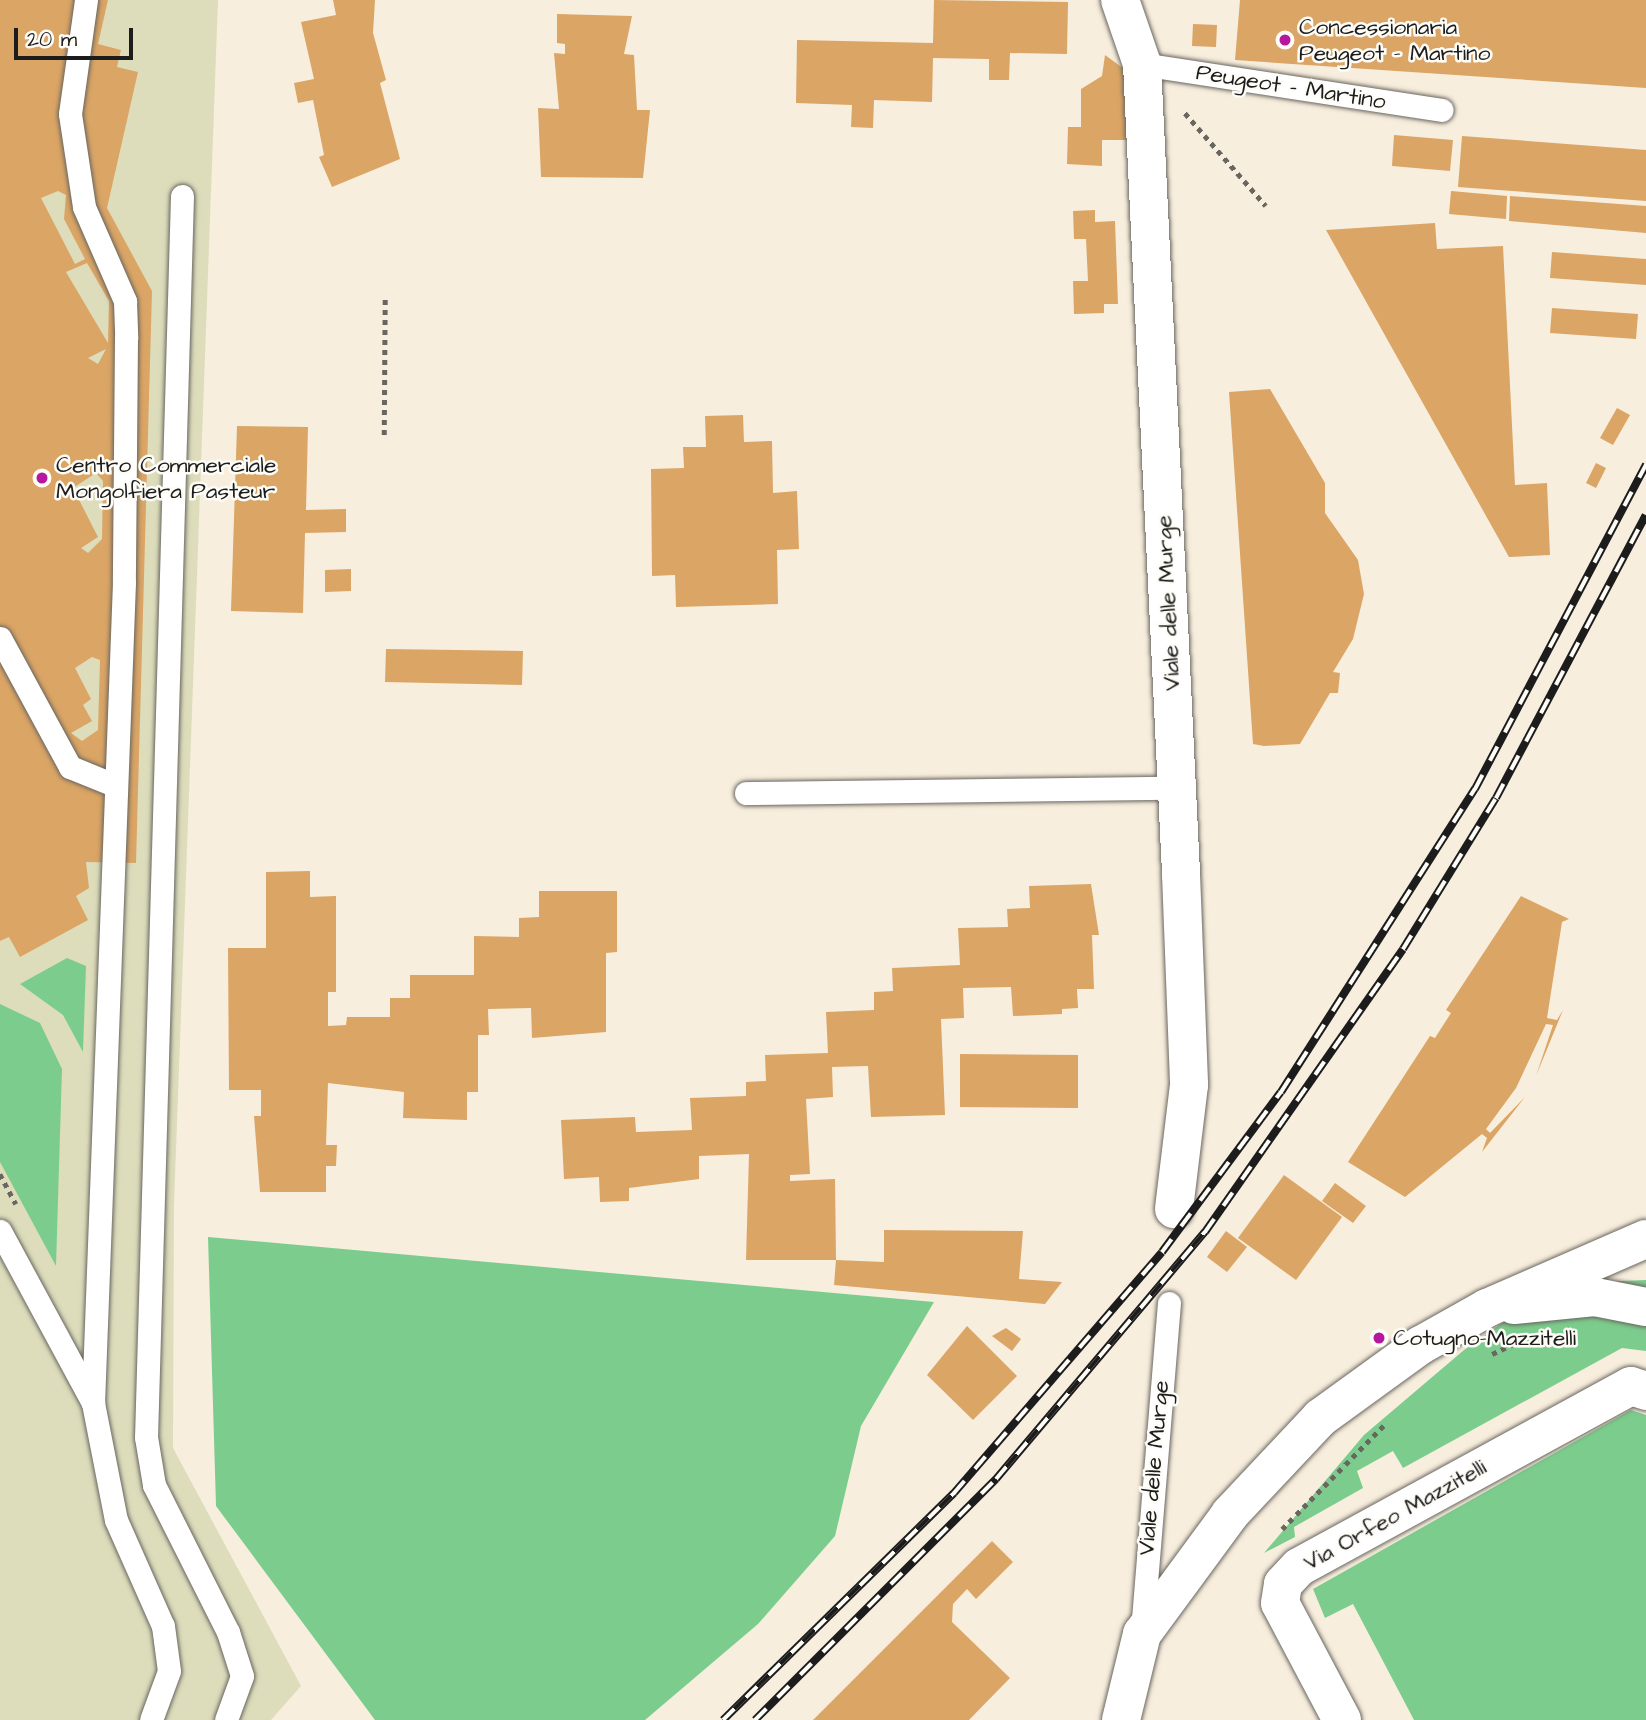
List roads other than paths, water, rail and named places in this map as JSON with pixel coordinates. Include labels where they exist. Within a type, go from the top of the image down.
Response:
[{"type":"street","name":"Viale delle Murge","points":[[1121,0],[1142,64],[1177,788],[1189,1085],[1174,1209]]},
{"type":"street","points":[[1121,1720],[1142,1634],[1239,1504],[1320,1418],[1421,1345],[1487,1308],[1546,1279],[1646,1239]]},
{"type":"street","points":[[1546,1279],[1646,1269]]},
{"type":"street","points":[[1487,1308],[1595,1297],[1646,1307]]},
{"type":"street","name":"Via Orfeo Mazzitelli","points":[[1342,1720],[1280,1603],[1283,1584],[1299,1567],[1631,1386],[1646,1391]]},
{"type":"lane","points":[[86,0],[70,114],[84,207],[125,301],[124,582],[114,785],[105,1180],[93,1403],[116,1520],[163,1626],[169,1671],[151,1720]]},
{"type":"lane","name":"Peugeot - Martino","points":[[1142,64],[1441,110]]},
{"type":"lane","points":[[182,196],[146,1437],[154,1485],[228,1632],[242,1676],[226,1720]]},
{"type":"lane","points":[[0,638],[71,767],[114,785]]},
{"type":"lane","points":[[746,793],[1177,788]]},
{"type":"lane","points":[[0,1231],[93,1403]]},
{"type":"lane","name":"Viale delle Murge","points":[[1142,1634],[1169,1303]]},
{"type":"railway","points":[[723,1720],[954,1493],[1162,1252],[1281,1092],[1475,789],[1646,464]]},
{"type":"railway","points":[[755,1720],[996,1479],[1205,1232],[1403,949],[1496,798],[1646,515]]},
{"type":"place","name":"Concessionaria Peugeot - Martino","points":[[1285,40]]},
{"type":"place","name":"Centro Commerciale Mongolfiera Pasteur","points":[[42,478]]},
{"type":"place","name":"Cotugno-Mazzitelli","points":[[1379,1338]]}]
